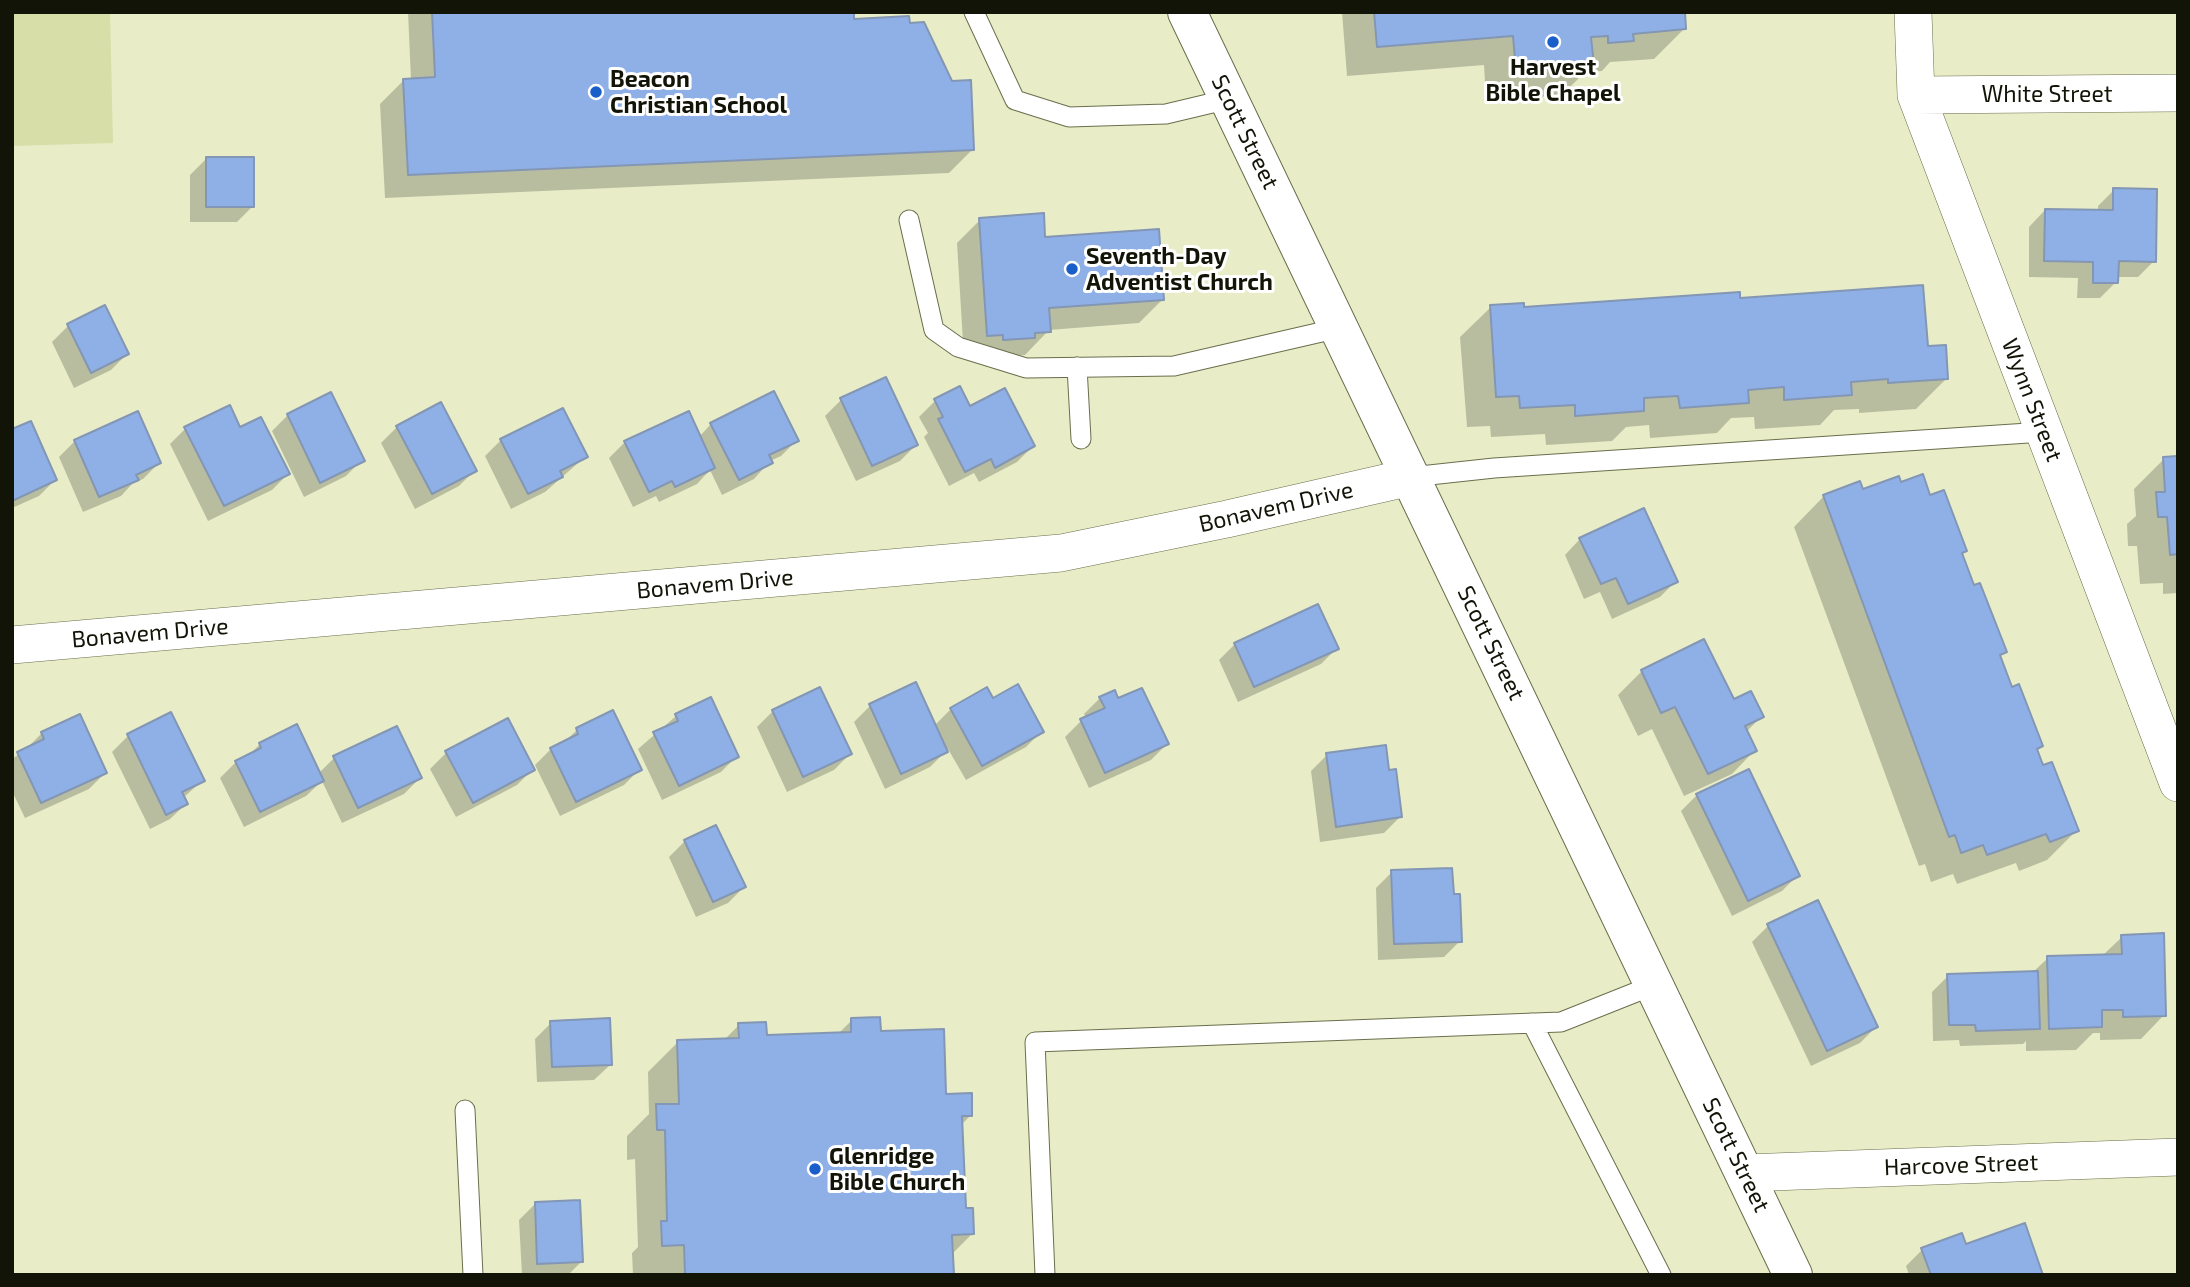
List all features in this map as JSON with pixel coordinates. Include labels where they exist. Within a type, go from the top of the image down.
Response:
[{"type":"main road","name":"Scott Street","points":[[1188,12],[1745,1173],[1786,1272]]},
{"type":"street","name":"Wynn Street","points":[[1913,12],[1916,94],[2178,783]]},
{"type":"street","name":"White Street","points":[[1916,94],[2178,93]]},
{"type":"street","name":"Bonavem Drive","points":[[12,645],[1061,553],[1411,477]]},
{"type":"street","name":"Harcove Street","points":[[1745,1173],[2178,1157]]},
{"type":"lane","points":[[974,12],[1015,100],[1069,117],[1167,114],[1229,99]]},
{"type":"lane","points":[[909,220],[933,330],[958,347],[1026,368],[1174,366],[1339,328]]},
{"type":"lane","points":[[1077,367],[1081,439]]},
{"type":"lane","points":[[1411,477],[1494,468],[2044,432]]},
{"type":"lane","points":[[1045,1275],[1035,1042],[1561,1022],[1654,985]]},
{"type":"lane","points":[[1532,1023],[1661,1275]]},
{"type":"lane","points":[[465,1110],[473,1275]]},
{"type":"green space","points":[[12,12],[110,12],[113,143],[12,146]]},
{"type":"building","points":[[432,12],[854,12],[854,19],[909,16],[910,23],[924,22],[952,81],[971,80],[974,150],[408,175],[403,79],[435,77]]},
{"type":"building","name":"Harvest Bible Chapel","points":[[1374,12],[1685,12],[1686,29],[1633,34],[1634,41],[1608,43],[1608,36],[1591,37],[1594,65],[1516,71],[1513,36],[1377,47]]},
{"type":"building","points":[[206,157],[254,157],[254,207],[206,207]]},
{"type":"building","points":[[2113,188],[2157,189],[2156,262],[2119,261],[2118,283],[2093,283],[2093,262],[2044,261],[2045,209],[2113,210]]},
{"type":"building","name":"Seventh-Day Adventist Church","points":[[1044,213],[1045,237],[1159,229],[1164,300],[1049,308],[1051,332],[1035,333],[1035,338],[1003,340],[1003,335],[987,336],[979,218]]},
{"type":"building","points":[[1923,285],[1928,346],[1946,345],[1948,379],[1888,383],[1888,379],[1851,382],[1852,395],[1784,400],[1784,387],[1748,390],[1749,403],[1680,408],[1678,396],[1644,398],[1644,411],[1575,416],[1575,405],[1520,408],[1519,396],[1496,397],[1490,305],[1524,303],[1524,307],[1740,292],[1740,298]]},
{"type":"building","points":[[105,305],[129,354],[91,373],[67,324]]},
{"type":"building","points":[[886,377],[918,445],[872,466],[840,398]]},
{"type":"building","points":[[960,386],[970,406],[1005,388],[1035,446],[995,468],[991,459],[965,472],[938,419],[943,417],[934,399]]},
{"type":"building","points":[[774,391],[799,441],[769,455],[773,463],[739,480],[710,423]]},
{"type":"building","points":[[331,392],[365,461],[320,483],[287,414]]},
{"type":"building","points":[[441,402],[477,471],[432,494],[396,426]]},
{"type":"building","points":[[230,405],[240,427],[261,417],[290,474],[224,506],[184,427]]},
{"type":"building","points":[[563,408],[588,457],[560,471],[563,477],[528,494],[500,439]]},
{"type":"building","points":[[138,411],[161,463],[136,475],[139,480],[99,497],[74,440]]},
{"type":"building","points":[[689,411],[715,468],[675,487],[672,481],[649,492],[624,441]]},
{"type":"building","points":[[31,421],[57,480],[12,501],[12,429]]},
{"type":"building","points":[[2178,456],[2178,554],[2170,555],[2167,517],[2158,517],[2156,492],[2165,492],[2163,457]]},
{"type":"building","points":[[1923,474],[1930,495],[1944,490],[1967,551],[1962,553],[1974,585],[1980,583],[2007,652],[2000,655],[2012,687],[2019,684],[2043,746],[2037,749],[2043,765],[2052,762],[2079,831],[2050,842],[2046,834],[1987,855],[1983,845],[1961,853],[1955,835],[1949,837],[1823,495],[1860,481],[1863,489],[1899,476],[1901,482]]},
{"type":"building","points":[[1644,508],[1678,582],[1628,604],[1616,578],[1601,584],[1579,538]]},
{"type":"building","points":[[1318,604],[1339,649],[1254,687],[1234,643]]},
{"type":"building","points":[[1704,639],[1734,699],[1751,691],[1764,717],[1745,726],[1757,751],[1708,774],[1675,707],[1661,713],[1641,670]]},
{"type":"building","points":[[916,682],[948,752],[901,774],[869,704]]},
{"type":"building","points":[[1018,684],[1044,732],[982,766],[950,708],[987,687],[993,698]]},
{"type":"building","points":[[820,687],[852,754],[803,777],[772,710]]},
{"type":"building","points":[[1142,688],[1169,744],[1105,773],[1080,719],[1105,708],[1099,697],[1115,690],[1118,698]]},
{"type":"building","points":[[711,697],[739,757],[679,786],[653,732],[678,721],[675,714]]},
{"type":"building","points":[[613,710],[642,770],[576,802],[550,748],[578,734],[576,728]]},
{"type":"building","points":[[171,712],[205,781],[182,792],[188,804],[166,815],[127,734]]},
{"type":"building","points":[[80,714],[107,773],[41,803],[17,752],[44,739],[41,732]]},
{"type":"building","points":[[508,718],[535,770],[473,803],[445,751]]},
{"type":"building","points":[[297,724],[324,781],[260,812],[235,761],[261,748],[259,743]]},
{"type":"building","points":[[397,726],[422,778],[358,808],[333,756]]},
{"type":"building","points":[[1386,745],[1389,770],[1396,769],[1402,817],[1336,827],[1326,753]]},
{"type":"building","points":[[1749,769],[1800,876],[1748,901],[1696,794]]},
{"type":"building","points":[[716,825],[746,887],[713,902],[684,840]]},
{"type":"building","points":[[1452,868],[1454,894],[1460,894],[1462,942],[1394,944],[1391,870]]},
{"type":"building","points":[[1818,900],[1878,1027],[1827,1051],[1767,924]]},
{"type":"building","points":[[2164,933],[2166,1016],[2123,1017],[2123,1010],[2102,1010],[2102,1027],[2049,1029],[2047,956],[2122,954],[2121,935]]},
{"type":"building","points":[[2038,971],[2040,1029],[1976,1031],[1975,1025],[1949,1025],[1947,974]]},
{"type":"building","name":"Glenridge Bible Church","points":[[880,1017],[881,1031],[944,1029],[946,1094],[972,1093],[972,1116],[962,1116],[966,1208],[973,1208],[974,1234],[952,1235],[954,1275],[685,1275],[684,1245],[662,1246],[661,1221],[667,1221],[665,1130],[657,1130],[656,1104],[679,1104],[677,1040],[739,1038],[738,1023],[766,1022],[767,1035],[851,1032],[851,1018]]},
{"type":"building","points":[[610,1018],[612,1065],[552,1067],[550,1021]]},
{"type":"building","points":[[580,1200],[583,1262],[537,1264],[535,1202]]},
{"type":"building","points":[[2025,1223],[2043,1275],[1931,1275],[1921,1248],[1962,1233],[1966,1244]]},
{"type":"place","name":"Harvest Bible Chapel","points":[[1553,42]]},
{"type":"place","name":"Beacon Christian School","points":[[596,92]]},
{"type":"place","name":"Seventh-Day Adventist Church","points":[[1072,269]]},
{"type":"place","name":"Glenridge Bible Church","points":[[815,1169]]}]
